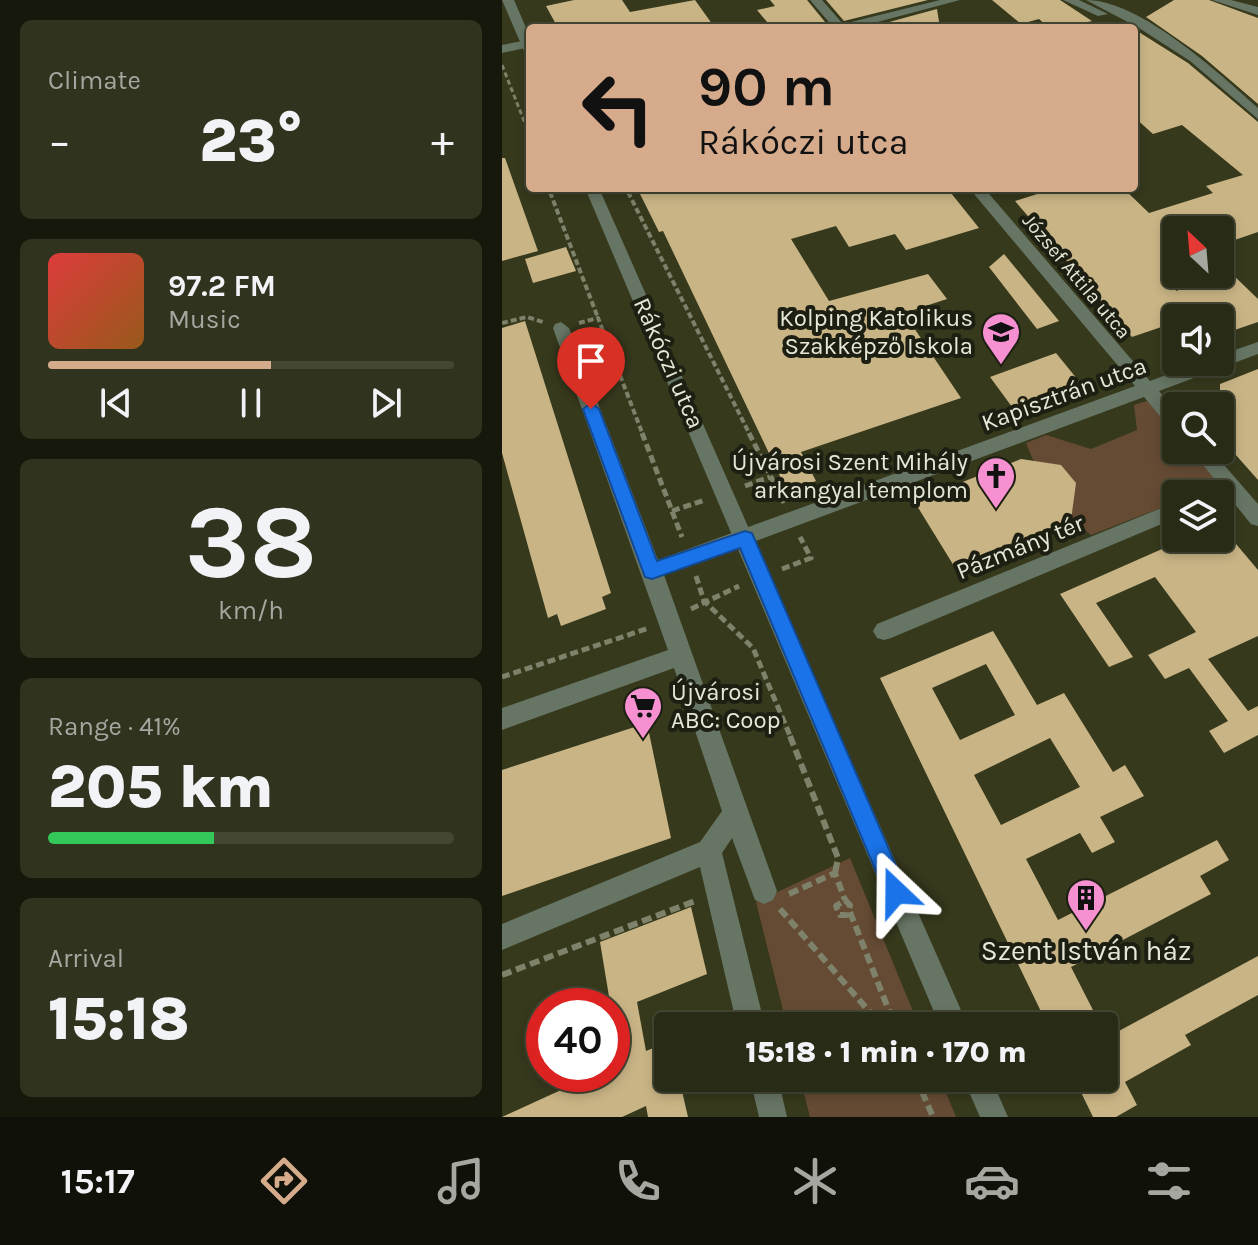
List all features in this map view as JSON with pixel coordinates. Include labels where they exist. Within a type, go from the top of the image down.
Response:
[{"type":"street","points":[[508,0],[526,42]]},
{"type":"street","points":[[816,0],[837,24]]},
{"type":"street","points":[[856,24],[954,0]]},
{"type":"street","points":[[1069,0],[1121,24]]},
{"type":"street","points":[[1092,0],[1162,36],[1194,58],[1258,115]]},
{"type":"street","points":[[1218,0],[1258,11]]},
{"type":"street","points":[[1138,33],[1208,85],[1234,94]]},
{"type":"street","points":[[502,49],[526,47]]},
{"type":"street","name":"Rákóczi utca","points":[[594,192],[948,1012]]},
{"type":"street","name":"József Attila utca","points":[[979,192],[1162,407]]},
{"type":"street","points":[[561,328],[683,655],[735,813],[769,896]]},
{"type":"street","name":"Kapisztrán utca","points":[[1234,357],[1258,348]]},
{"type":"street","name":"Kapisztrán utca","points":[[745,538],[1182,376]]},
{"type":"street","points":[[1234,499],[1258,518]]},
{"type":"street","name":"Pázmány tér","points":[[884,631],[1162,516]]},
{"type":"street","points":[[652,571],[745,538]]},
{"type":"street","points":[[502,719],[683,655]]},
{"type":"street","points":[[502,937],[709,851],[735,813]]},
{"type":"street","points":[[709,851],[748,1012]]},
{"type":"street","points":[[767,1092],[773,1117]]},
{"type":"street","points":[[983,1092],[994,1117]]},
{"type":"path","points":[[502,65],[526,126]]},
{"type":"path","points":[[551,192],[598,318]]},
{"type":"path","points":[[628,192],[786,507]]},
{"type":"path","points":[[502,677],[669,621],[704,601],[753,648],[822,811],[838,858],[835,873],[889,1012]]},
{"type":"path","points":[[835,873],[769,896],[870,1012]]},
{"type":"path","points":[[502,975],[719,892]]},
{"type":"path","points":[[845,900],[838,903],[837,913],[843,916],[850,912]]},
{"type":"path","points":[[922,1092],[933,1117]]},
{"type":"shaded area","points":[[1150,400],[1162,414],[1162,464],[1205,464],[1219,480],[1162,480],[1162,507],[1091,535],[1070,516],[1052,493],[1026,443],[1046,435],[1091,449],[1137,430],[1134,405]]},
{"type":"shaded area","points":[[850,858],[913,1012],[784,1012],[756,902]]},
{"type":"shaded area","points":[[804,1092],[946,1092],[956,1117],[810,1117]]},
{"type":"building","points":[[574,0],[622,0],[630,12],[695,0],[712,24],[556,24],[546,6]]},
{"type":"building","points":[[770,0],[807,0],[827,24],[769,24],[757,10],[775,6]]},
{"type":"building","points":[[826,0],[928,0],[844,21]]},
{"type":"building","points":[[992,0],[1060,0],[1092,21],[1045,24],[1039,19],[1021,24]]},
{"type":"building","points":[[1174,0],[1209,0],[1258,18],[1258,104],[1202,56],[1146,17]]},
{"type":"building","points":[[937,9],[939,24],[882,24]]},
{"type":"building","points":[[1138,32],[1188,63],[1258,122],[1258,232],[1234,240],[1234,216],[1162,216],[1162,288],[1176,288],[1176,291],[1185,288],[1234,288],[1234,276],[1258,299],[1258,322],[1234,330],[1234,304],[1162,304],[1162,327],[1132,337],[1015,201],[1043,192],[1127,192],[1149,213],[1213,193],[1206,186],[1243,175],[1182,125],[1153,134],[1138,121]]},
{"type":"building","points":[[502,158],[505,158],[538,251],[502,261]]},
{"type":"building","points":[[639,192],[950,192],[979,228],[906,250],[895,234],[849,247],[836,226],[791,239],[829,301],[928,274],[947,299],[904,313],[961,398],[801,452],[816,481],[787,491],[663,231],[659,232]]},
{"type":"building","points":[[566,247],[576,271],[533,283],[525,259]]},
{"type":"building","points":[[1004,254],[1059,321],[1037,329],[989,267]]},
{"type":"building","points":[[525,321],[611,593],[602,597],[606,609],[561,626],[557,614],[548,618],[502,453],[502,328]]},
{"type":"building","points":[[1056,353],[1082,385],[1015,411],[990,377]]},
{"type":"building","points":[[1258,369],[1258,480],[1234,453],[1234,392],[1220,392],[1220,384]]},
{"type":"building","name":"Újvárosi Szent Mihály arkangyal templom","points":[[1021,459],[1061,465],[1076,483],[1071,520],[954,566],[914,501]]},
{"type":"building","points":[[1234,542],[1258,570],[1258,636],[1208,659],[1248,711],[1258,706],[1258,735],[1224,753],[1209,731],[1228,721],[1189,668],[1165,679],[1148,655],[1196,632],[1155,577],[1096,603],[1133,657],[1109,667],[1060,594],[1162,549],[1162,552],[1234,552]]},
{"type":"building","points":[[993,631],[1037,705],[1064,693],[1113,772],[1125,765],[1144,796],[1100,817],[1115,842],[1092,853],[1080,833],[1026,859],[1058,920],[1217,840],[1229,860],[1200,876],[1211,894],[1071,967],[1094,1012],[1041,1012],[880,678]],"holes":[[[986,664],[1015,715],[960,740],[932,688]],[[1050,738],[1080,787],[1001,825],[974,775]]]},
{"type":"building","points":[[647,723],[671,838],[502,896],[502,770]]},
{"type":"building","points":[[691,907],[707,974],[637,1002],[646,1051],[654,1048],[654,1092],[682,1092],[688,1117],[648,1117],[646,1106],[622,1117],[502,1117],[557,1092],[630,1092],[630,988],[608,988],[600,942]]},
{"type":"building","points":[[1258,956],[1258,995],[1185,1035],[1191,1045],[1125,1082],[1137,1105],[1116,1117],[1093,1117],[1081,1092],[1118,1092],[1118,1031]]},
{"type":"place","name":"Kolping Katolikus Szakképző Iskola","points":[[1001,366]]},
{"type":"place","name":"Újvárosi Szent Mihály arkangyal templom","points":[[996,510]]},
{"type":"place","name":"Újvárosi ABC: Coop","points":[[643,740]]},
{"type":"place","name":"Szent István ház","points":[[1086,932]]},
{"type":"route","points":[[591,409],[652,571],[745,538],[896,892]]}]
